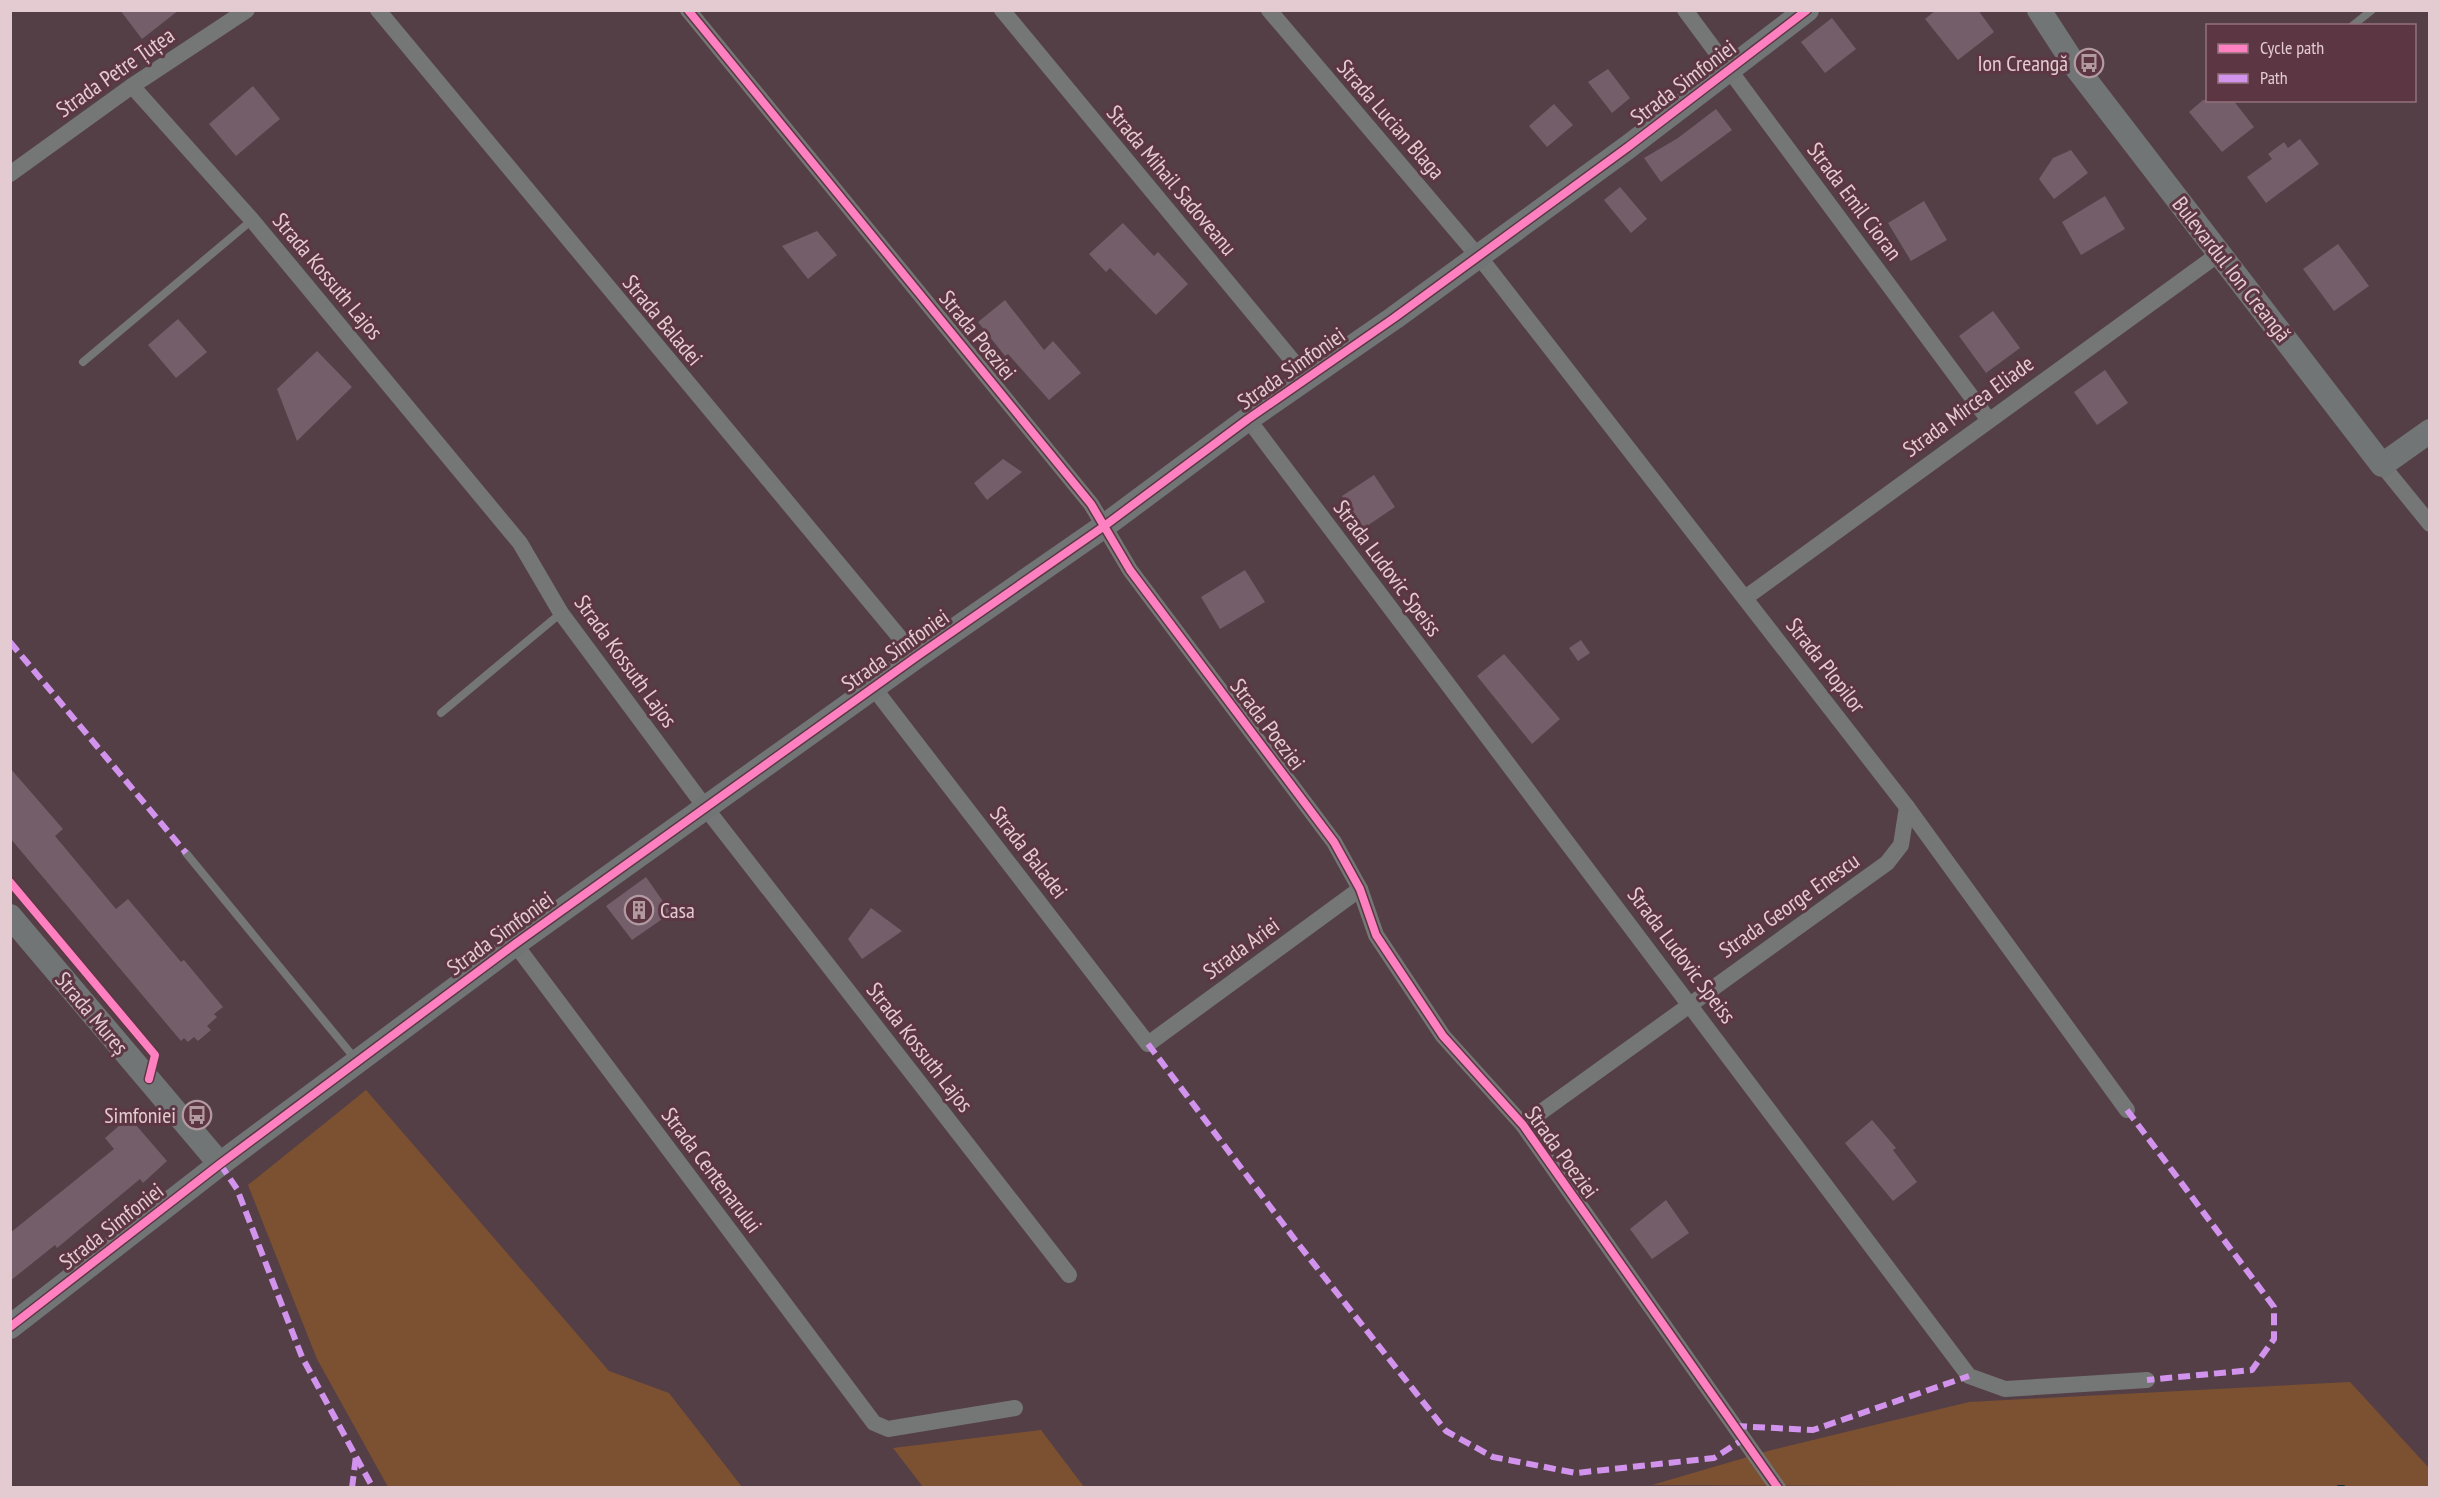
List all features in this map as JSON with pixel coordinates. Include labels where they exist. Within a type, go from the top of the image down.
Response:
[{"type":"street","name":"Strada Petre Țuțea","points":[[10,174],[132,86],[247,10]]},
{"type":"street","name":"Strada Baladei","points":[[378,10],[440,89],[916,657]]},
{"type":"street","name":"Strada Poeziei","points":[[688,10],[1084,494],[1130,570],[1334,842],[1360,889],[1376,934],[1443,1036],[1523,1125],[1778,1488]]},
{"type":"street","name":"Strada Mihail Sadoveanu","points":[[1002,10],[1307,378]]},
{"type":"street","name":"Strada Lucian Blaga","points":[[1269,10],[1479,256]]},
{"type":"street","name":"Strada Emil Cioran","points":[[1685,10],[1988,419]]},
{"type":"street","name":"Strada Simfoniei","points":[[10,1327],[220,1164],[514,944],[873,687],[1103,527],[1248,419],[1479,256],[1807,10]]},
{"type":"street","name":"Bulevardul Ion Creangă","points":[[2038,10],[2078,70],[2430,524]]},
{"type":"street","name":"Strada Kossuth Lajos","points":[[132,86],[252,220],[520,543],[561,613],[705,807],[1069,1275]]},
{"type":"street","name":"Strada Mircea Eliade","points":[[1745,598],[1988,419],[2220,254]]},
{"type":"street","name":"Strada Plopilor","points":[[1479,256],[1907,807],[2127,1110]]},
{"type":"street","name":"Strada Ludovic Speiss","points":[[1248,419],[1969,1376],[2005,1389],[2147,1380]]},
{"type":"street","points":[[2382,465],[2430,431]]},
{"type":"street","name":"Strada Baladei","points":[[873,687],[1148,1044]]},
{"type":"street","name":"Strada George Enescu","points":[[1523,1125],[1887,863],[1901,845],[1907,807]]},
{"type":"street","name":"Strada Ariei","points":[[1148,1044],[1360,889]]},
{"type":"street","name":"Strada Mureș","points":[[10,916],[220,1164]]},
{"type":"street","name":"Strada Centenarului","points":[[514,944],[874,1423],[888,1429],[1016,1408]]},
{"type":"lane","points":[[2354,24],[2372,10]]},
{"type":"lane","points":[[83,362],[252,220]]},
{"type":"lane","points":[[441,713],[561,613]]},
{"type":"lane","points":[[186,853],[357,1061]]},
{"type":"shaded area","points":[[366,1090],[609,1371],[669,1393],[742,1487],[388,1487],[317,1359],[248,1185]]},
{"type":"shaded area","points":[[2350,1382],[2430,1469],[2429,1488],[1652,1485],[1768,1451],[1969,1402]]},
{"type":"shaded area","points":[[1041,1430],[1084,1487],[923,1487],[893,1448]]},
{"type":"building","points":[[120,10],[179,10],[142,39]]},
{"type":"building","points":[[1936,10],[1978,10],[1994,32],[1958,60],[1925,19]]},
{"type":"building","points":[[1832,18],[1856,49],[1825,73],[1801,42]]},
{"type":"building","points":[[1608,69],[1630,98],[1612,113],[1588,82]]},
{"type":"building","points":[[253,86],[280,119],[236,156],[209,124]]},
{"type":"building","points":[[2203,100],[2206,102],[2235,102],[2254,127],[2222,152],[2189,112]]},
{"type":"building","points":[[1554,104],[1573,125],[1547,147],[1529,126]]},
{"type":"building","points":[[1716,109],[1732,130],[1661,182],[1644,158],[1678,138]]},
{"type":"building","points":[[2300,139],[2319,164],[2266,203],[2247,177],[2272,159],[2268,154],[2284,142],[2288,148]]},
{"type":"building","points":[[2071,150],[2088,173],[2054,199],[2039,179],[2053,158]]},
{"type":"building","points":[[1620,187],[1647,219],[1631,233],[1604,200]]},
{"type":"building","points":[[2105,196],[2125,229],[2081,255],[2062,222]]},
{"type":"building","points":[[1924,201],[1947,240],[1911,261],[1888,223]]},
{"type":"building","points":[[1123,223],[1154,256],[1158,252],[1188,284],[1156,315],[1110,268],[1106,272],[1089,254]]},
{"type":"building","points":[[817,231],[837,255],[808,279],[782,246]]},
{"type":"building","points":[[2338,244],[2369,286],[2334,311],[2303,269]]},
{"type":"building","points":[[1005,300],[1044,350],[1053,341],[1081,373],[1049,400],[1008,354],[1005,356],[978,322]]},
{"type":"building","points":[[1993,311],[2020,348],[1986,373],[1959,336]]},
{"type":"building","points":[[178,319],[207,352],[176,378],[148,345]]},
{"type":"building","points":[[317,351],[352,387],[297,441],[277,389]]},
{"type":"building","points":[[2105,370],[2128,403],[2097,425],[2074,392]]},
{"type":"building","points":[[1003,459],[1022,472],[987,500],[974,483]]},
{"type":"building","points":[[1374,475],[1395,507],[1364,528],[1342,496]]},
{"type":"building","points":[[1245,570],[1265,602],[1220,629],[1201,597]]},
{"type":"building","points":[[1581,640],[1590,653],[1578,661],[1569,648]]},
{"type":"building","points":[[1504,654],[1560,719],[1532,744],[1477,676]]},
{"type":"building","points":[[10,768],[63,829],[55,836],[116,909],[128,899],[181,962],[184,960],[223,1007],[214,1014],[217,1017],[207,1026],[211,1030],[198,1041],[194,1037],[188,1042],[184,1038],[181,1041],[10,838]]},
{"type":"building","name":"Casa","points":[[646,877],[671,913],[632,940],[606,906]]},
{"type":"building","points":[[871,908],[902,931],[862,959],[848,939]]},
{"type":"building","points":[[129,1117],[167,1161],[143,1183],[140,1179],[57,1248],[55,1245],[10,1281],[10,1233],[114,1149],[105,1138]]},
{"type":"building","points":[[1872,1120],[1896,1148],[1893,1150],[1917,1182],[1893,1201],[1845,1143]]},
{"type":"building","points":[[1666,1200],[1689,1233],[1652,1259],[1630,1229]]},
{"type":"marked path","points":[[10,642],[186,853]]},
{"type":"marked path","points":[[1148,1044],[1299,1245],[1446,1431],[1493,1457],[1576,1473],[1714,1458],[1744,1439]]},
{"type":"marked path","points":[[2127,1110],[2274,1307],[2274,1339],[2252,1370],[2147,1380]]},
{"type":"marked path","points":[[220,1164],[237,1189],[302,1357],[373,1488]]},
{"type":"marked path","points":[[1735,1426],[1813,1430],[1969,1376]]},
{"type":"marked path","points":[[352,1488],[356,1456]]},
{"type":"cycle path","points":[[688,10],[1091,504],[1130,570],[1334,842],[1360,889],[1376,935],[1443,1036],[1523,1125],[1778,1488]]},
{"type":"cycle path","points":[[10,1327],[220,1164],[515,944],[916,657],[1103,527],[1248,419],[1394,318],[1628,147],[1807,10]]},
{"type":"cycle path","points":[[10,882],[155,1055],[149,1079]]},
{"type":"place","name":"Ion Creangă","points":[[2089,63]]},
{"type":"place","name":"Casa","points":[[639,910]]},
{"type":"place","name":"Simfoniei","points":[[197,1115]]}]
